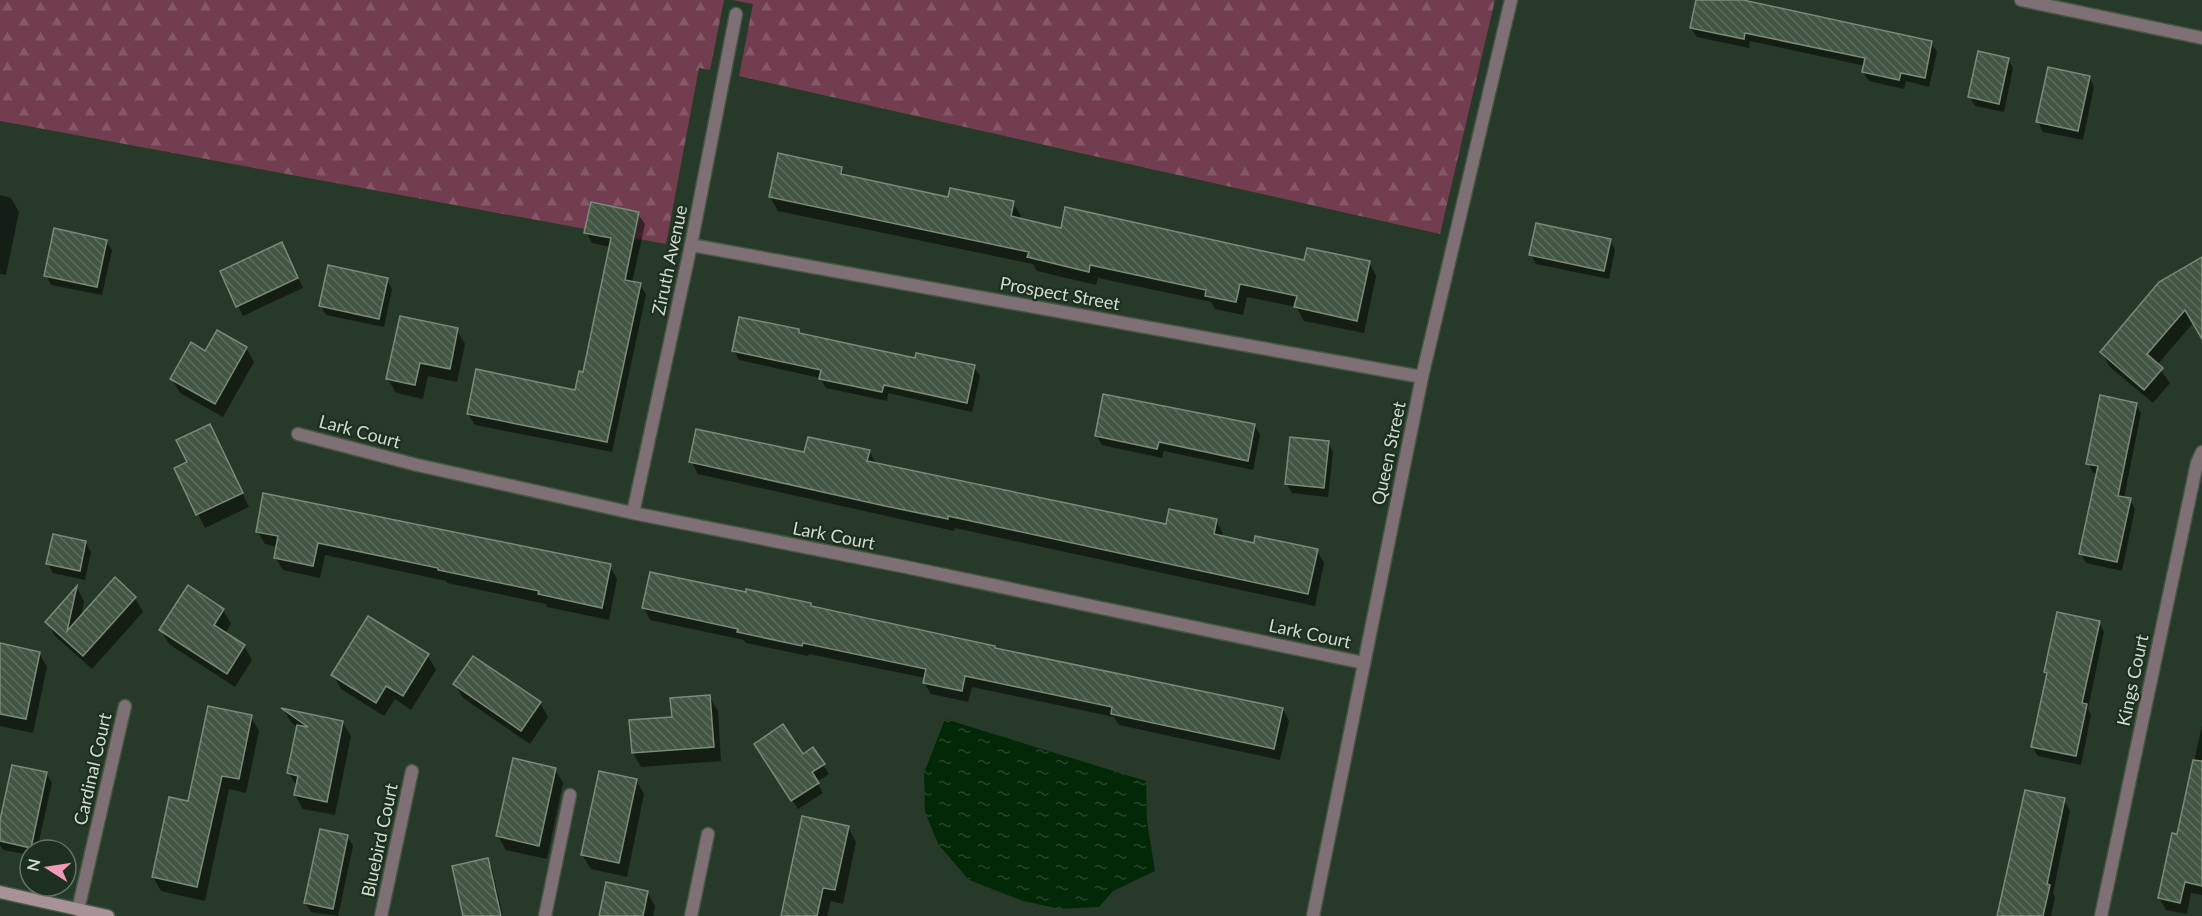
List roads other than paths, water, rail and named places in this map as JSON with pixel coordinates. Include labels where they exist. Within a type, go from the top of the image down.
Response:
[{"type":"street","name":"Queen Street","points":[[1313,916],[1422,377],[1511,0]]},
{"type":"street","points":[[2020,0],[2202,38]]},
{"type":"street","name":"Ziruth Avenue","points":[[633,513],[691,245],[736,14]]},
{"type":"street","name":"Prospect Street","points":[[691,245],[1422,377]]},
{"type":"street","name":"Lark Court","points":[[298,434],[417,465],[633,513],[1364,663]]},
{"type":"street","name":"Kings Court","points":[[2101,916],[2197,463],[2202,452]]},
{"type":"street","name":"Cardinal Court","points":[[78,910],[125,706]]},
{"type":"street","name":"Bluebird Court","points":[[381,916],[412,771]]},
{"type":"street","points":[[544,916],[570,795]]},
{"type":"street","points":[[691,916],[708,834]]},
{"type":"street","points":[[0,892],[108,916]]},
{"type":"water","points":[[945,719],[1146,781],[1147,821],[1155,871],[1113,891],[1099,907],[1060,909],[1023,901],[969,880],[938,844],[925,812],[924,773]]}]
